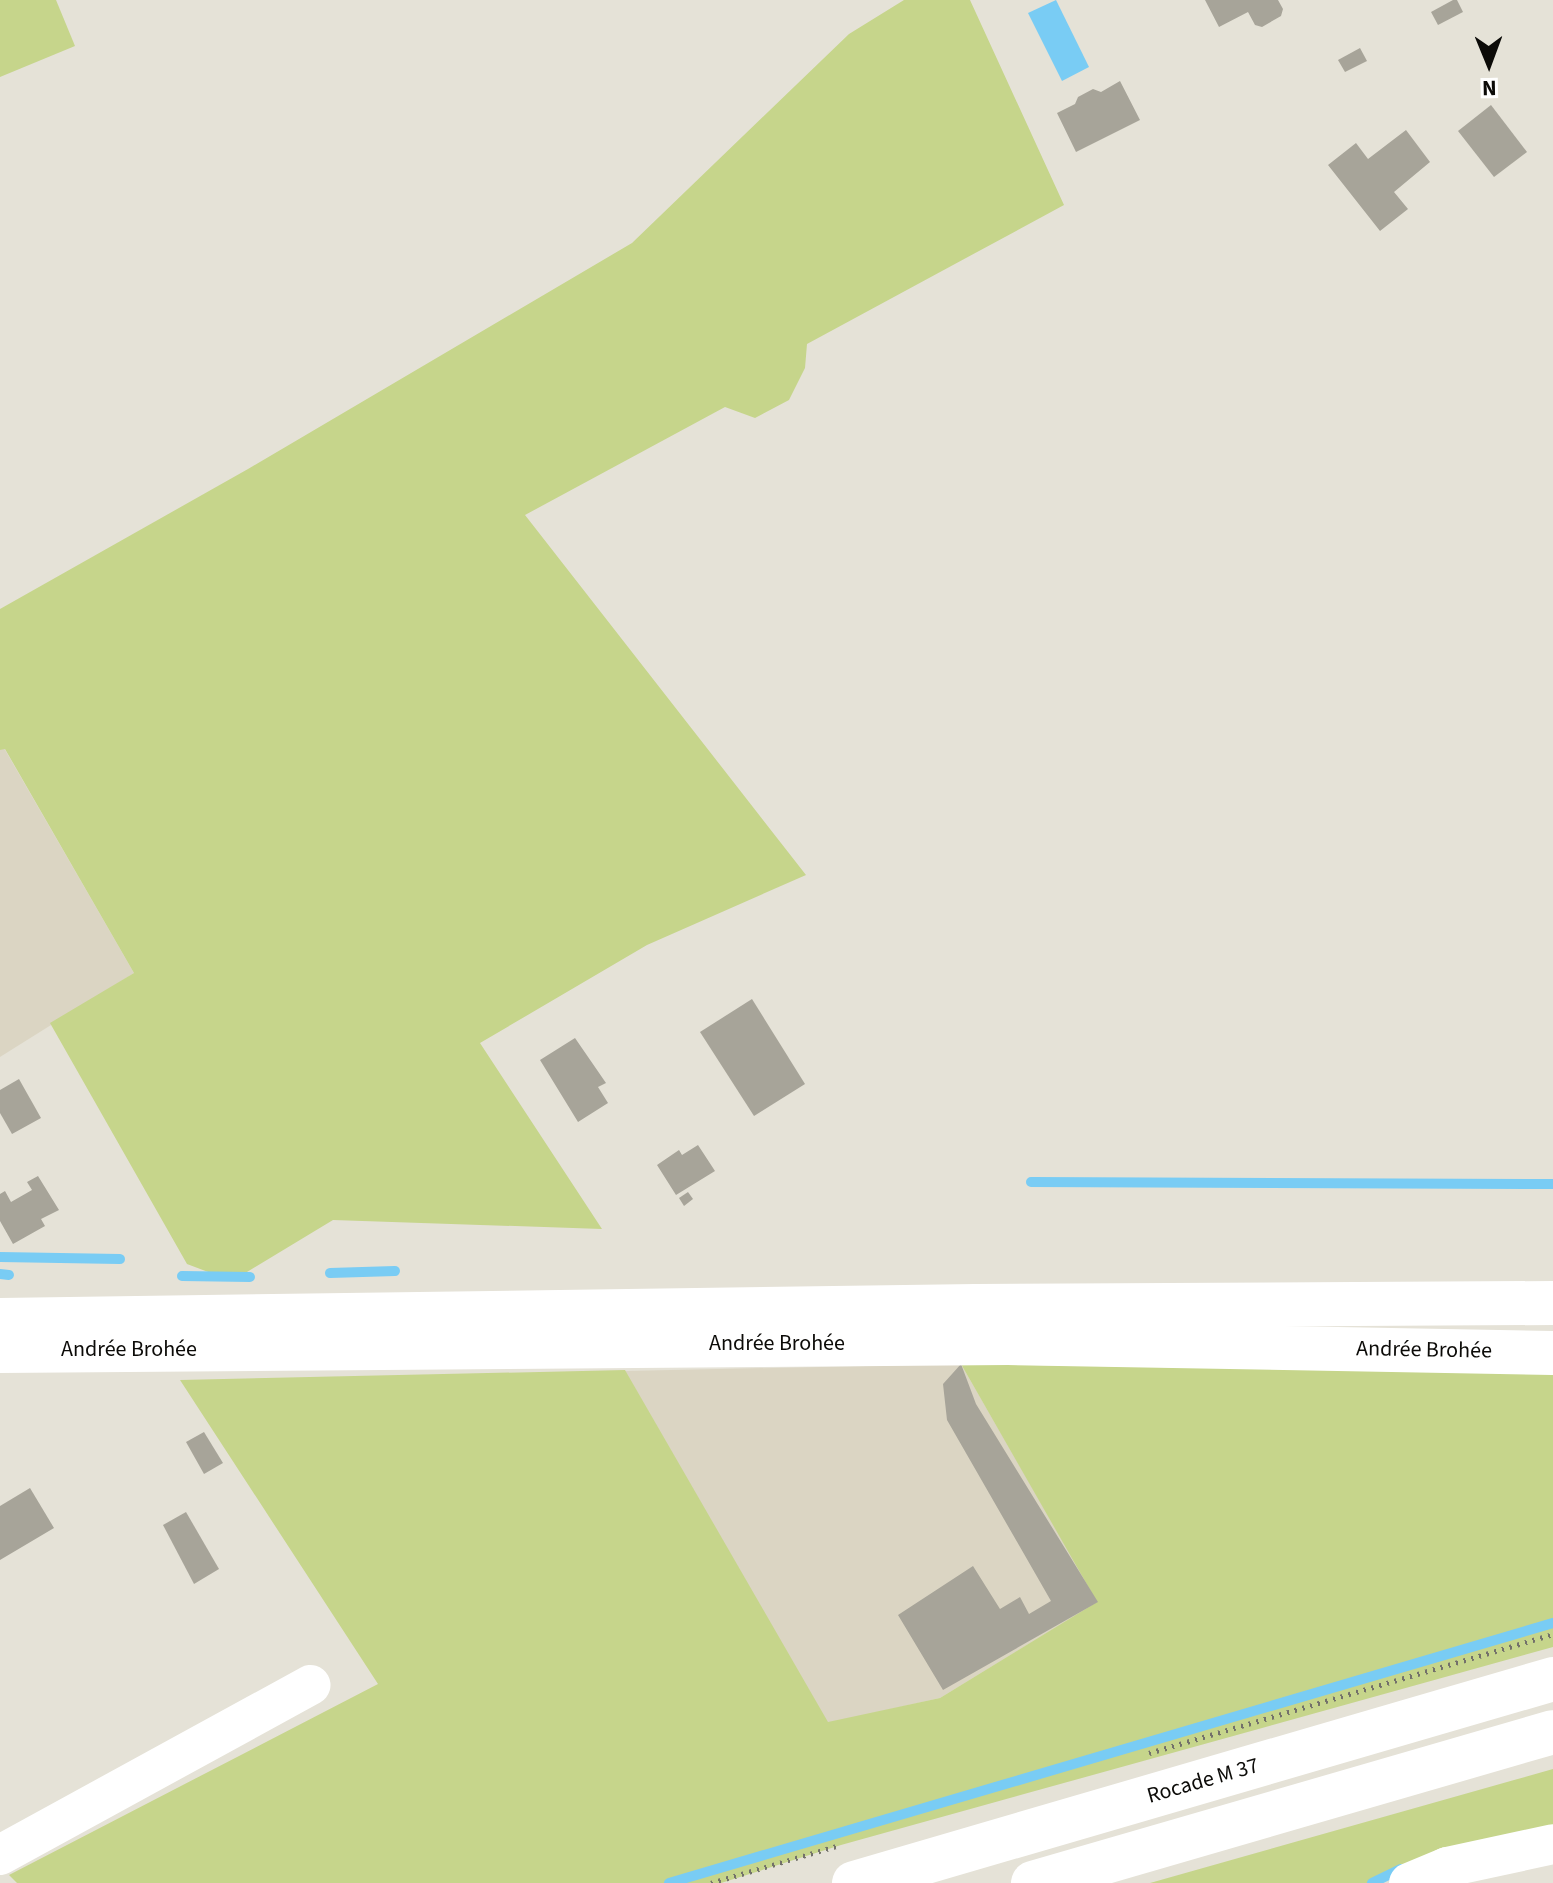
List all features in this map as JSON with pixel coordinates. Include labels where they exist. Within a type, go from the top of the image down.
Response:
[{"type":"main road","name":"Andrée Brohée","points":[[0,1320],[976,1306],[1553,1303]]},
{"type":"main road","name":"Andrée Brohée","points":[[0,1351],[1008,1343],[1553,1353]]},
{"type":"main road","name":"Rocade M 37","points":[[854,1883],[1553,1679]]},
{"type":"main road","points":[[1033,1883],[1553,1732]]},
{"type":"street","points":[[0,1855],[310,1685]]},
{"type":"street","points":[[1409,1883],[1473,1860],[1553,1844]]},
{"type":"shaded area","points":[[4,748],[134,973],[0,1057],[0,750]]},
{"type":"shaded area","points":[[961,1364],[1098,1602],[940,1698],[828,1723],[625,1371]]},
{"type":"green space","points":[[0,0],[56,0],[75,46],[0,77]]},
{"type":"green space","points":[[904,0],[970,0],[1064,205],[807,344],[805,368],[789,400],[755,418],[725,407],[525,515],[806,875],[647,945],[480,1043],[602,1229],[333,1220],[232,1281],[187,1264],[50,1023],[134,973],[5,749],[0,750],[0,609],[248,469],[632,243],[849,34]]},
{"type":"green space","points":[[961,1364],[1553,1373],[1553,1647],[841,1845],[721,1883],[17,1883],[9,1875],[378,1684],[180,1380],[625,1370],[828,1722],[940,1698],[1097,1602]]},
{"type":"green space","points":[[1553,1769],[1553,1829],[1406,1869],[1381,1883],[1150,1883]]},
{"type":"water","points":[[1056,0],[1089,67],[1062,81],[1028,13]]},
{"type":"building","points":[[1205,0],[1278,0],[1283,9],[1281,16],[1262,27],[1255,25],[1248,12],[1219,27]]},
{"type":"building","points":[[1457,0],[1463,12],[1438,25],[1431,12]]},
{"type":"building","points":[[1360,48],[1367,61],[1345,72],[1338,60]]},
{"type":"building","points":[[1120,81],[1140,120],[1076,152],[1057,113],[1075,104],[1078,97],[1093,89],[1101,92]]},
{"type":"building","points":[[1491,105],[1527,152],[1494,177],[1458,131]]},
{"type":"building","points":[[1406,130],[1430,162],[1394,192],[1408,209],[1380,231],[1328,165],[1356,143],[1368,159]]},
{"type":"building","points":[[752,999],[805,1084],[754,1116],[700,1032]]},
{"type":"building","points":[[575,1038],[606,1083],[598,1087],[608,1103],[578,1122],[540,1060]]},
{"type":"building","points":[[19,1079],[41,1118],[12,1134],[0,1113],[0,1090]]},
{"type":"building","points":[[698,1145],[715,1171],[676,1195],[657,1165],[679,1150],[682,1155]]},
{"type":"building","points":[[38,1176],[59,1210],[41,1219],[45,1226],[13,1244],[0,1221],[0,1194],[5,1191],[11,1202],[32,1190],[27,1182]]},
{"type":"building","points":[[688,1192],[693,1199],[684,1206],[679,1198]]},
{"type":"building","points":[[961,1364],[976,1404],[1098,1602],[943,1690],[898,1615],[973,1566],[1000,1609],[1020,1597],[1029,1614],[1051,1601],[947,1420],[943,1384]]},
{"type":"building","points":[[204,1432],[223,1463],[204,1474],[186,1442]]},
{"type":"building","points":[[30,1488],[54,1528],[0,1560],[0,1506]]},
{"type":"building","points":[[186,1512],[219,1569],[194,1584],[163,1525]]},
{"type":"waterway","points":[[1031,1182],[1553,1184]]},
{"type":"waterway","points":[[0,1257],[120,1259]]},
{"type":"waterway","points":[[330,1273],[395,1271]]},
{"type":"waterway","points":[[0,1274],[9,1275]]},
{"type":"waterway","points":[[182,1276],[250,1277]]},
{"type":"waterway","points":[[669,1883],[1553,1623]]},
{"type":"waterway","points":[[1372,1883],[1401,1869]]}]
